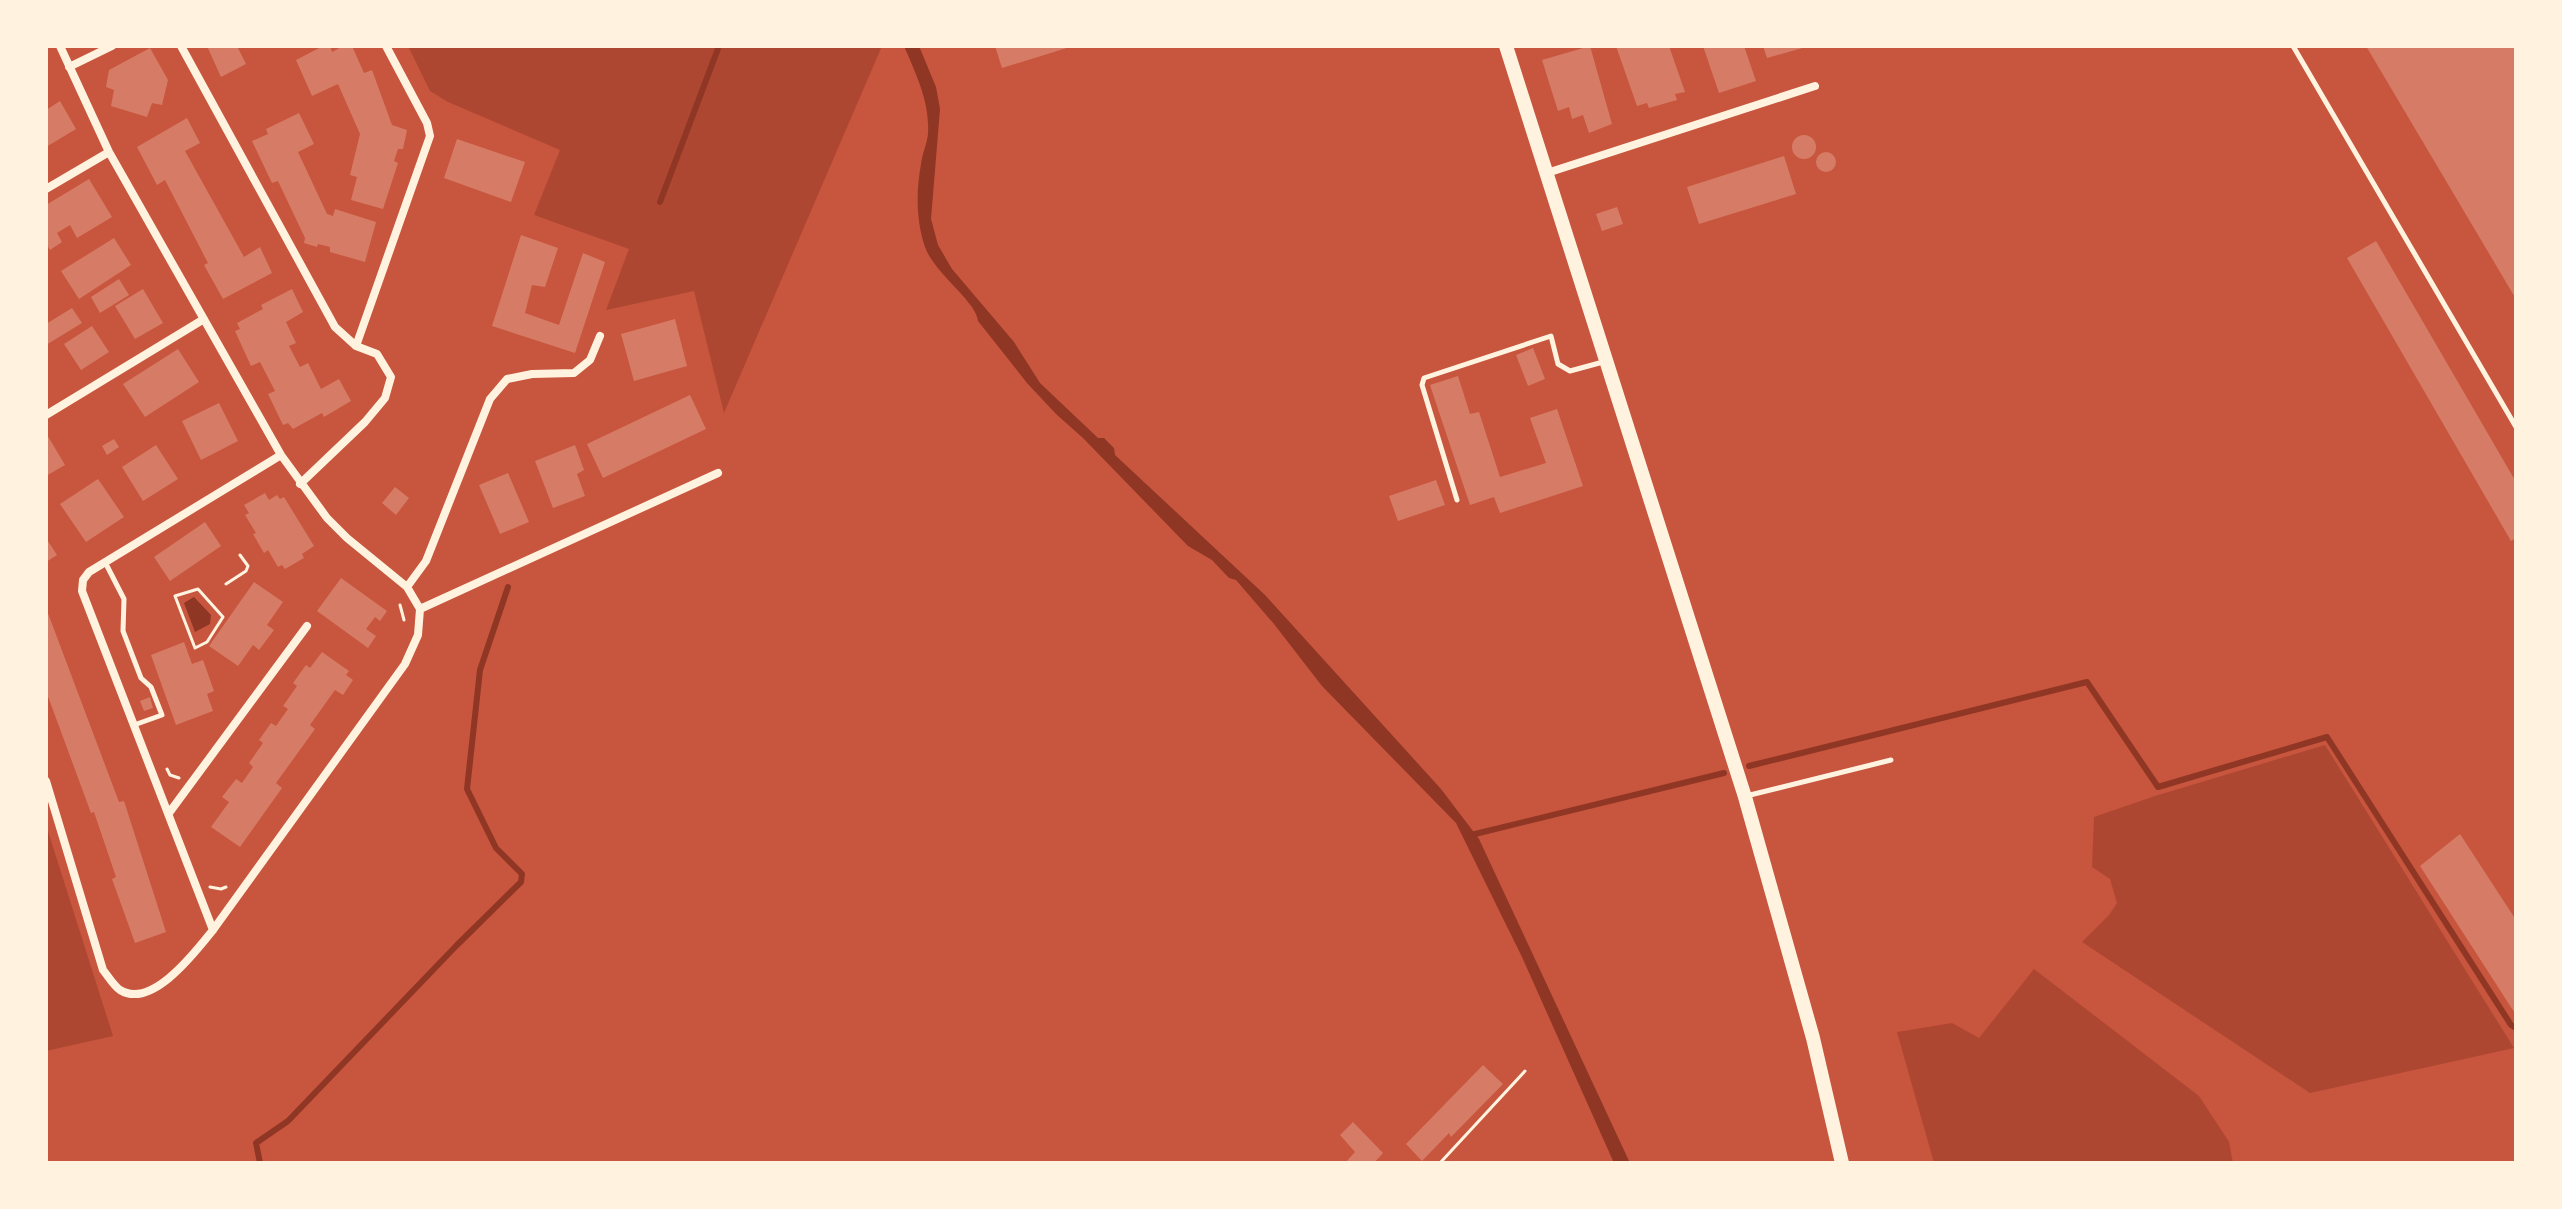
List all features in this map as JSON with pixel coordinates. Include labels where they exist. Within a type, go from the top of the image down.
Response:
[{"type":"street","points":[[46,781],[103,970],[120,990],[142,994],[161,984],[186,963],[213,930],[405,664],[418,635],[420,609],[407,587],[327,518],[281,455],[109,152],[60,46]]},
{"type":"street","points":[[69,67],[112,46]]},
{"type":"street","points":[[181,46],[335,327],[356,346],[377,354],[391,377],[385,398],[365,422],[300,484]]},
{"type":"street","points":[[356,346],[430,136],[427,123],[386,46]]},
{"type":"street","points":[[1506,46],[1745,797],[1813,1038],[1842,1163]]},
{"type":"street","points":[[1547,173],[1815,86]]},
{"type":"street","points":[[46,189],[109,152]]},
{"type":"street","points":[[46,415],[204,319]]},
{"type":"street","points":[[407,587],[426,561],[490,399],[507,379],[532,374],[574,373],[590,360],[600,336]]},
{"type":"street","points":[[213,930],[82,591],[83,580],[89,572],[281,455]]},
{"type":"street","points":[[420,609],[718,473]]},
{"type":"street","points":[[169,813],[307,626]]},
{"type":"lane","points":[[2293,46],[2516,427]]},
{"type":"lane","points":[[1457,500],[1422,385],[1424,378],[1551,336],[1558,364],[1570,371],[1608,361]]},
{"type":"lane","points":[[105,562],[124,599],[123,631],[141,678],[151,687],[162,715],[134,725]]},
{"type":"lane","points":[[1745,797],[1891,760]]},
{"type":"path","points":[[226,584],[246,571],[248,566],[240,555]]},
{"type":"path","points":[[198,589],[223,617],[207,642],[195,648],[175,596],[198,589]]},
{"type":"path","points":[[399,602],[404,615],[404,630]]},
{"type":"path","points":[[165,766],[170,775],[177,779],[185,777]]},
{"type":"path","points":[[206,883],[212,888],[228,886]]},
{"type":"path","points":[[1440,1163],[1525,1071]]},
{"type":"shaded area","points":[[408,46],[882,46],[724,413],[694,291],[606,310],[629,249],[534,215],[560,150],[448,102],[430,91]]},
{"type":"shaded area","points":[[904,46],[919,46],[936,87],[940,109],[931,219],[938,245],[952,269],[1014,342],[1040,383],[1098,438],[1104,438],[1114,448],[1115,455],[1265,595],[1441,789],[1479,839],[1630,1163],[1614,1163],[1522,957],[1456,823],[1322,686],[1236,580],[1229,578],[1212,560],[1188,546],[1027,383],[978,321],[971,305],[930,257],[922,237],[918,206],[919,174],[928,134],[927,111]]},
{"type":"shaded area","points":[[194,597],[211,615],[210,624],[195,632],[184,603]]},
{"type":"shaded area","points":[[2325,745],[2514,1048],[2310,1093],[2082,942],[2117,903],[2110,879],[2092,867],[2094,817]]},
{"type":"shaded area","points":[[46,825],[113,1036],[46,1051]]},
{"type":"shaded area","points":[[2034,969],[2199,1096],[2229,1142],[2233,1163],[1934,1163],[1897,1032],[1952,1023],[1979,1038]]},
{"type":"building","points":[[207,46],[237,46],[246,64],[221,77]]},
{"type":"building","points":[[323,46],[330,46],[332,52],[343,46],[352,46],[364,73],[372,70],[392,125],[407,130],[403,149],[398,149],[394,161],[398,163],[383,209],[351,200],[357,177],[350,175],[360,134],[338,84],[312,96],[296,60]]},
{"type":"building","points":[[995,46],[1069,46],[1070,47],[1002,68]]},
{"type":"building","points":[[1590,46],[1612,124],[1589,133],[1583,115],[1572,119],[1569,107],[1558,111],[1542,60]]},
{"type":"building","points":[[1616,46],[1669,46],[1685,92],[1675,94],[1677,100],[1649,108],[1647,103],[1637,106]]},
{"type":"building","points":[[1703,46],[1744,46],[1756,81],[1719,93]]},
{"type":"building","points":[[1763,46],[1806,46],[1806,47],[1767,58]]},
{"type":"building","points":[[2366,46],[2516,46],[2516,299]]},
{"type":"building","points":[[150,48],[168,80],[162,105],[152,103],[147,117],[111,106],[114,90],[106,87],[109,70]]},
{"type":"building","points":[[60,101],[76,129],[46,147],[46,110]]},
{"type":"building","points":[[299,113],[314,144],[298,152],[327,214],[333,216],[335,209],[376,222],[365,262],[330,252],[330,247],[304,243],[305,238],[278,181],[272,183],[252,141],[268,134],[266,129]]},
{"type":"building","points":[[187,118],[200,143],[185,151],[244,257],[260,247],[272,273],[223,299],[165,180],[157,185],[137,147]]},
{"type":"building","points":[[1804,135],[1815,142],[1816,147],[1809,158],[1804,159],[1793,152],[1792,147],[1799,136]]},
{"type":"building","points":[[457,139],[525,162],[511,202],[444,178]]},
{"type":"building","points":[[1826,152],[1833,155],[1836,162],[1833,169],[1826,172],[1819,169],[1816,162],[1819,155]]},
{"type":"building","points":[[1784,156],[1796,194],[1699,224],[1687,187]]},
{"type":"building","points":[[89,179],[112,217],[77,238],[70,225],[57,233],[62,242],[50,250],[46,243],[46,205]]},
{"type":"building","points":[[1617,207],[1623,224],[1602,231],[1596,214]]},
{"type":"building","points":[[521,235],[558,248],[545,287],[532,285],[525,313],[559,325],[583,253],[605,262],[575,353],[492,326]]},
{"type":"building","points":[[114,238],[131,265],[79,299],[61,271]]},
{"type":"building","points":[[2376,241],[2516,482],[2516,538],[2511,541],[2347,258]]},
{"type":"building","points":[[119,279],[129,295],[100,313],[91,297]]},
{"type":"building","points":[[143,289],[163,323],[135,339],[115,306]]},
{"type":"building","points":[[292,289],[303,312],[286,322],[296,343],[289,346],[300,367],[308,363],[321,389],[339,379],[351,401],[324,417],[322,413],[293,429],[288,423],[283,425],[268,394],[275,391],[260,362],[251,366],[235,331],[240,329],[237,323],[263,309],[261,305]]},
{"type":"building","points":[[72,308],[82,323],[46,345],[46,324]]},
{"type":"building","points":[[675,319],[687,366],[634,381],[621,334]]},
{"type":"building","points":[[92,326],[109,352],[81,370],[64,344]]},
{"type":"building","points":[[1533,348],[1545,379],[1528,386],[1516,355]]},
{"type":"building","points":[[178,349],[199,382],[145,417],[123,384]]},
{"type":"building","points":[[1458,376],[1470,414],[1479,412],[1500,477],[1546,463],[1530,418],[1557,409],[1583,486],[1500,513],[1494,497],[1470,505],[1430,385]]},
{"type":"building","points":[[690,395],[706,429],[603,478],[587,444]]},
{"type":"building","points":[[219,403],[238,441],[201,460],[182,421]]},
{"type":"building","points":[[46,433],[65,465],[46,476]]},
{"type":"building","points":[[114,439],[119,447],[107,455],[102,446]]},
{"type":"building","points":[[156,445],[178,479],[143,501],[122,467]]},
{"type":"building","points":[[575,445],[584,470],[577,474],[585,496],[553,508],[535,461]]},
{"type":"building","points":[[508,473],[529,522],[500,534],[479,485]]},
{"type":"building","points":[[98,479],[124,517],[86,542],[60,504]]},
{"type":"building","points":[[1436,480],[1445,505],[1398,521],[1389,496]]},
{"type":"building","points":[[395,487],[409,498],[396,515],[382,503]]},
{"type":"building","points":[[265,493],[269,500],[277,495],[280,499],[284,497],[314,546],[302,554],[304,558],[285,569],[282,565],[278,567],[268,550],[264,553],[245,515],[249,513],[244,505]]},
{"type":"building","points":[[205,522],[221,546],[170,581],[154,557]]},
{"type":"building","points":[[46,538],[57,555],[46,562]]},
{"type":"building","points":[[341,578],[387,611],[380,621],[375,617],[366,629],[376,636],[368,648],[317,611]]},
{"type":"building","points":[[254,582],[283,602],[267,625],[274,630],[259,650],[253,645],[238,666],[209,646]]},
{"type":"building","points":[[46,608],[119,802],[124,801],[166,932],[135,943],[112,879],[116,877],[94,812],[91,813],[46,691]]},
{"type":"building","points":[[184,642],[192,664],[203,660],[214,691],[207,694],[213,711],[176,725],[151,655]]},
{"type":"building","points":[[322,652],[349,671],[346,675],[353,680],[343,695],[335,690],[310,725],[315,729],[276,783],[282,788],[240,847],[211,827],[229,802],[222,797],[236,779],[242,783],[253,767],[249,763],[263,743],[259,740],[271,723],[276,726],[288,709],[283,706],[297,686],[293,683],[306,665],[310,668]]},
{"type":"building","points":[[150,697],[153,708],[144,711],[140,701]]},
{"type":"building","points":[[2460,834],[2516,920],[2516,1015],[2420,866]]},
{"type":"building","points":[[1483,1065],[1503,1084],[1451,1137],[1449,1133],[1422,1161],[1406,1144]]},
{"type":"building","points":[[1353,1122],[1383,1153],[1374,1163],[1345,1163],[1355,1152],[1340,1135]]},
{"type":"waterway","points":[[660,202],[719,46]]},
{"type":"waterway","points":[[260,1163],[256,1143],[288,1121],[521,882],[522,874],[496,848],[467,789],[480,670],[508,587]]},
{"type":"waterway","points":[[1749,766],[2087,682],[2158,787],[2327,737],[2511,1025],[2516,1028]]},
{"type":"waterway","points":[[1471,835],[1724,773]]}]
